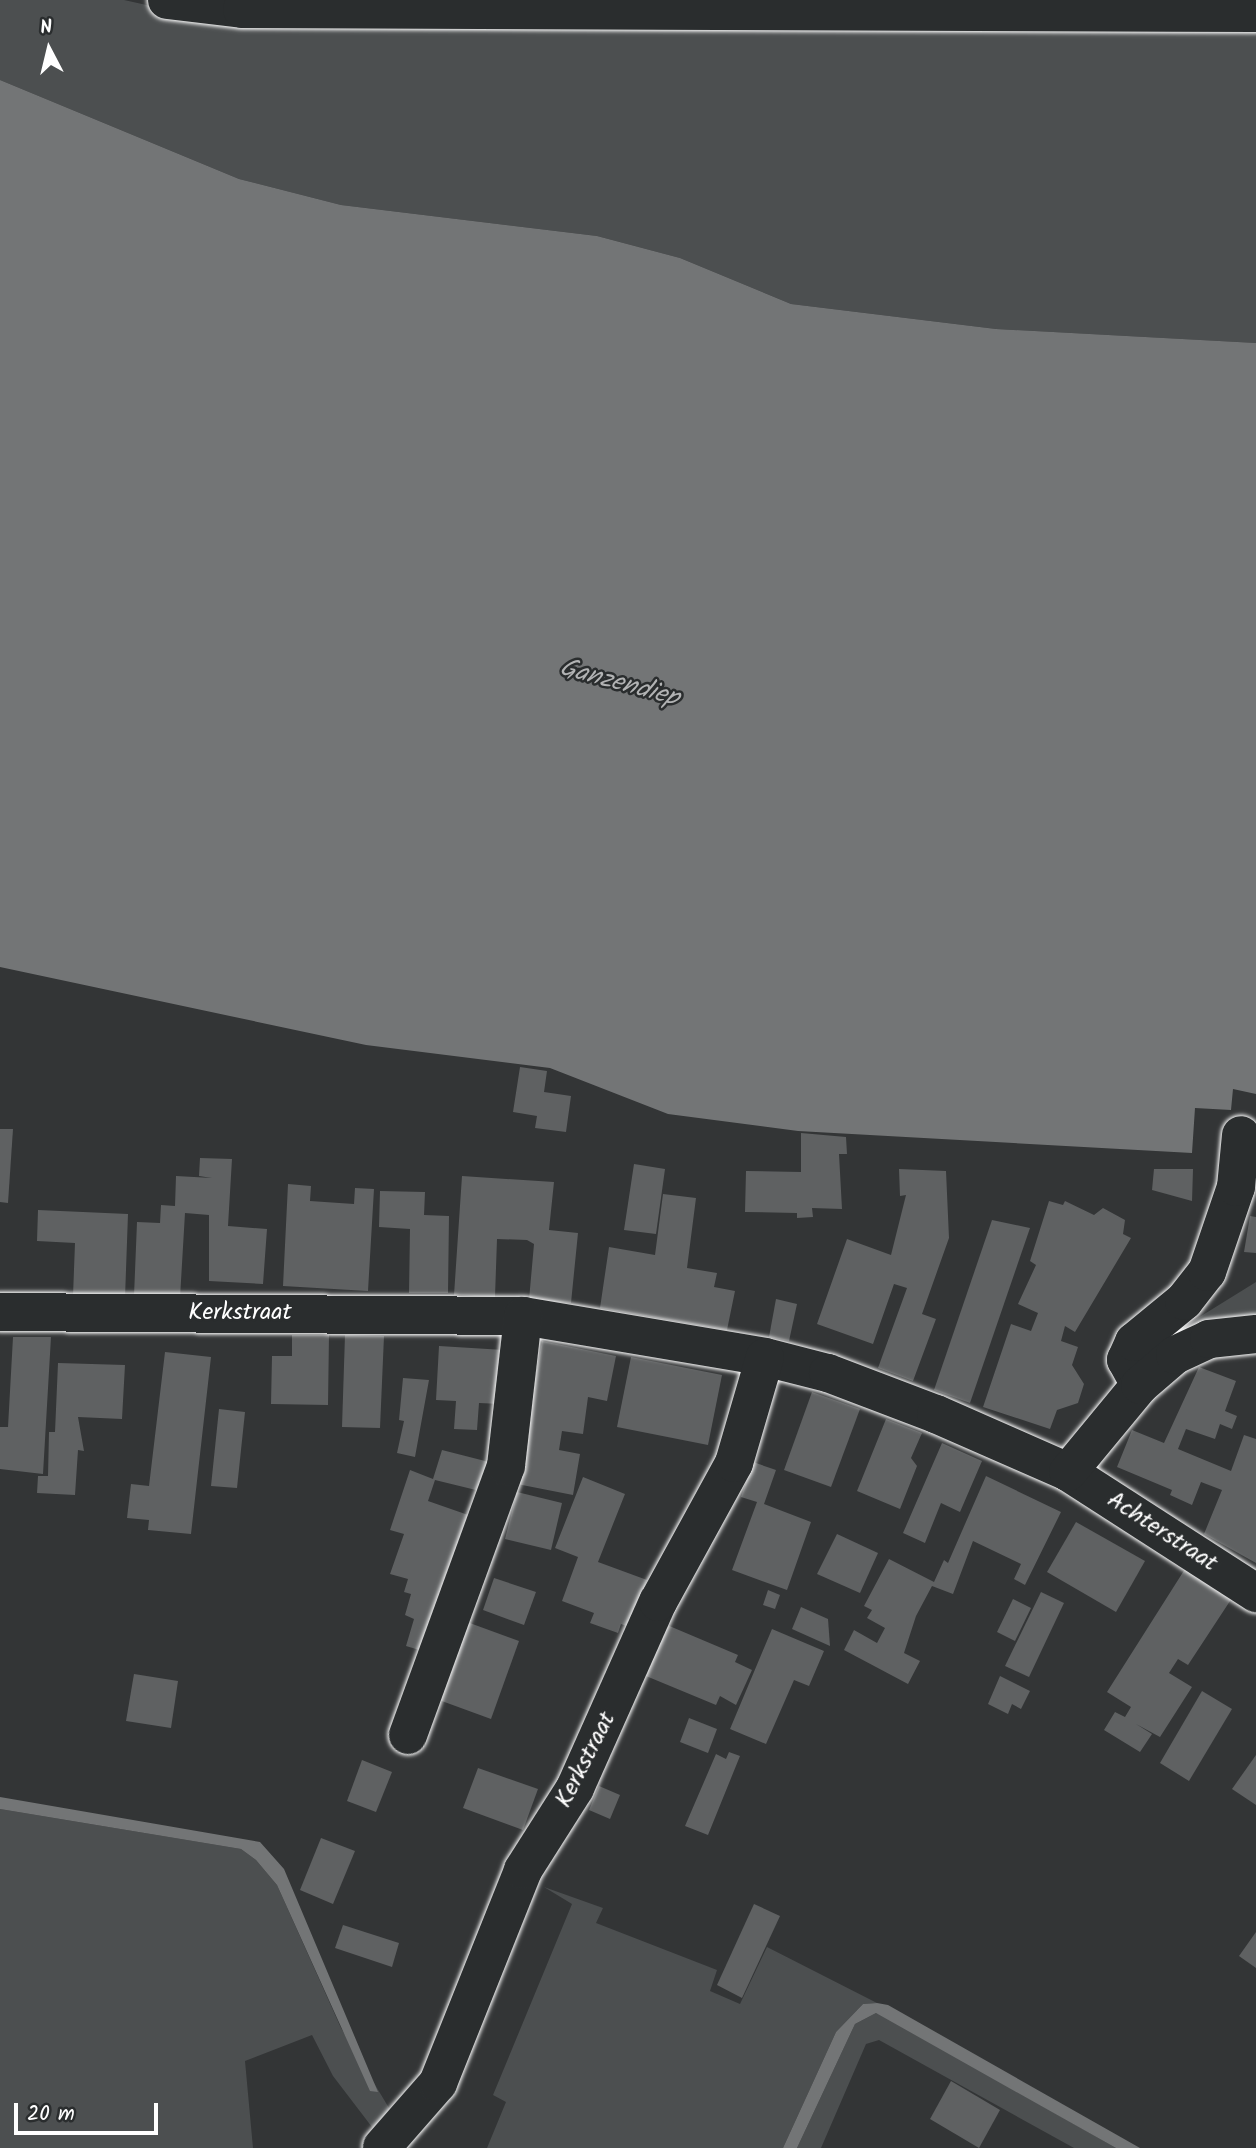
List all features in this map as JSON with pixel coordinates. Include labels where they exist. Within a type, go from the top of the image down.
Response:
[{"type":"street","points":[[167,0],[256,10],[1256,13]]},
{"type":"street","points":[[1140,1385],[1126,1360],[1134,1342],[1184,1301],[1207,1272],[1236,1187],[1241,1136]]},
{"type":"street","name":"Kerkstraat","points":[[0,1312],[523,1316],[765,1357],[828,1373],[936,1414],[1068,1472]]},
{"type":"street","points":[[408,1735],[506,1466],[523,1316]]},
{"type":"street","points":[[1068,1472],[1140,1385],[1193,1345],[1256,1334]]},
{"type":"street","name":"Kerkstraat","points":[[382,2147],[438,2083],[523,1870],[575,1788],[658,1602],[734,1463],[765,1357]]},
{"type":"street","name":"Achterstraat","points":[[1068,1472],[1256,1592]]},
{"type":"shaded area","points":[[0,0],[124,0],[178,12],[1256,23],[1256,343],[996,329],[791,304],[680,258],[597,236],[341,205],[239,179],[0,80]]},
{"type":"shaded area","points":[[1256,1282],[1256,1316],[1219,1320],[1164,1339]]},
{"type":"shaded area","points":[[0,1809],[241,1849],[256,1860],[277,1885],[341,2028],[392,2113],[375,2131],[333,2076],[312,2035],[245,2061],[253,2148],[0,2148]]},
{"type":"shaded area","points":[[544,1887],[603,1908],[596,1923],[717,1970],[710,1991],[740,2004],[767,1947],[877,2003],[863,2004],[836,2032],[783,2148],[487,2148],[506,2102],[493,2095],[572,1904]]},
{"type":"shaded area","points":[[876,2013],[884,2015],[1116,2148],[1074,2148],[879,2040],[866,2044],[821,2148],[797,2148],[855,2024]]},
{"type":"water","name":"Ganzendiep","points":[[0,80],[239,179],[341,205],[597,236],[680,258],[791,304],[996,329],[1256,343],[1256,1094],[1233,1089],[1231,1110],[1195,1108],[1192,1153],[798,1131],[668,1114],[550,1068],[366,1045],[0,967]]},
{"type":"water","points":[[0,1797],[260,1842],[284,1869],[378,2092],[370,2091],[277,1885],[256,1860],[241,1849],[0,1809]]},
{"type":"water","points":[[863,2004],[888,2005],[1140,2148],[1116,2148],[876,2013],[855,2024],[797,2148],[783,2148],[836,2032]]},
{"type":"building","points":[[520,1067],[547,1071],[544,1092],[571,1096],[566,1132],[535,1128],[537,1116],[513,1112]]},
{"type":"building","points":[[0,1129],[13,1129],[8,1203],[0,1202]]},
{"type":"building","points":[[801,1133],[846,1137],[847,1154],[839,1154],[842,1209],[812,1208],[813,1217],[797,1218],[797,1213],[745,1212],[746,1171],[801,1172]]},
{"type":"building","points":[[200,1158],[232,1159],[228,1226],[267,1229],[263,1284],[209,1281],[209,1215],[185,1213],[180,1298],[134,1296],[137,1222],[160,1223],[161,1205],[175,1206],[176,1176],[212,1178],[199,1176]]},
{"type":"building","points":[[634,1164],[665,1169],[656,1234],[624,1230]]},
{"type":"building","points":[[899,1169],[946,1171],[949,1238],[922,1314],[936,1319],[913,1381],[878,1368],[907,1288],[894,1284],[873,1344],[817,1324],[847,1239],[891,1255],[906,1195],[900,1196]]},
{"type":"building","points":[[1154,1169],[1193,1169],[1192,1201],[1152,1190]]},
{"type":"building","points":[[462,1176],[554,1182],[549,1230],[578,1233],[571,1303],[529,1300],[534,1244],[527,1240],[497,1239],[495,1297],[454,1295]]},
{"type":"building","points":[[288,1184],[311,1186],[310,1201],[354,1204],[355,1188],[374,1189],[368,1291],[283,1286]]},
{"type":"building","points":[[380,1191],[425,1192],[424,1215],[449,1216],[448,1293],[409,1293],[410,1229],[379,1227]]},
{"type":"building","points":[[663,1194],[696,1198],[687,1268],[717,1273],[714,1287],[735,1291],[727,1330],[600,1308],[609,1247],[655,1255]]},
{"type":"building","points":[[1049,1201],[1063,1205],[1065,1201],[1094,1215],[1103,1208],[1125,1220],[1123,1234],[1131,1238],[1075,1332],[1065,1326],[1061,1341],[1078,1347],[1072,1365],[1084,1384],[1078,1403],[1057,1410],[1050,1429],[983,1407],[1011,1324],[1031,1331],[1038,1313],[1018,1304],[1036,1265],[1030,1261]]},
{"type":"building","points":[[38,1210],[128,1214],[125,1298],[73,1296],[75,1243],[37,1241]]},
{"type":"building","points":[[1250,1216],[1256,1217],[1256,1253],[1244,1252]]},
{"type":"building","points":[[992,1220],[1030,1228],[970,1403],[934,1390]]},
{"type":"building","points":[[776,1299],[797,1304],[789,1341],[769,1337]]},
{"type":"building","points":[[292,1335],[329,1335],[328,1405],[271,1404],[272,1356],[292,1356]]},
{"type":"building","points":[[345,1335],[384,1336],[380,1428],[342,1427]]},
{"type":"building","points":[[13,1337],[51,1337],[43,1474],[0,1469],[0,1427],[8,1427]]},
{"type":"building","points":[[542,1341],[616,1356],[607,1401],[588,1397],[583,1434],[562,1431],[559,1450],[580,1454],[573,1495],[517,1484]]},
{"type":"building","points":[[439,1346],[504,1350],[501,1404],[479,1403],[477,1430],[454,1429],[456,1401],[436,1400]]},
{"type":"building","points":[[165,1352],[211,1357],[191,1534],[148,1530],[149,1520],[127,1518],[131,1484],[149,1486]]},
{"type":"building","points":[[631,1357],[722,1375],[708,1445],[617,1427]]},
{"type":"building","points":[[58,1363],[125,1365],[122,1419],[78,1417],[84,1451],[78,1450],[75,1495],[37,1493],[38,1476],[48,1476],[49,1432],[55,1432]]},
{"type":"building","points":[[1199,1367],[1236,1381],[1225,1411],[1237,1416],[1232,1429],[1220,1424],[1215,1439],[1186,1429],[1178,1449],[1231,1471],[1244,1435],[1256,1439],[1256,1563],[1204,1534],[1222,1490],[1201,1482],[1192,1505],[1170,1495],[1172,1490],[1117,1467],[1132,1430],[1164,1443]]},
{"type":"building","points":[[403,1378],[429,1380],[415,1457],[397,1453],[404,1421],[399,1420]]},
{"type":"building","points":[[812,1392],[860,1409],[831,1487],[784,1470]]},
{"type":"building","points":[[219,1409],[245,1412],[237,1488],[211,1486]]},
{"type":"building","points":[[886,1419],[922,1433],[911,1458],[917,1466],[900,1509],[857,1491]]},
{"type":"building","points":[[942,1443],[982,1461],[960,1512],[941,1503],[925,1543],[903,1533]]},
{"type":"building","points":[[442,1450],[489,1462],[480,1491],[435,1480],[428,1501],[471,1516],[426,1652],[406,1646],[414,1619],[405,1615],[411,1594],[404,1592],[408,1579],[390,1574],[404,1534],[390,1530],[410,1470],[433,1479]]},
{"type":"building","points":[[753,1462],[776,1470],[764,1504],[811,1522],[787,1590],[732,1570],[757,1502],[741,1497]]},
{"type":"building","points":[[986,1476],[1061,1512],[1025,1585],[1014,1579],[1021,1564],[973,1541],[953,1594],[932,1586],[916,1616],[904,1653],[920,1661],[908,1684],[844,1650],[854,1630],[877,1643],[885,1628],[867,1618],[872,1610],[864,1606],[889,1559],[934,1582],[944,1560],[948,1563]]},
{"type":"building","points":[[583,1477],[625,1494],[598,1562],[647,1580],[629,1627],[621,1624],[618,1633],[590,1623],[594,1613],[562,1601],[578,1557],[555,1548]]},
{"type":"building","points":[[517,1492],[562,1503],[551,1550],[505,1539]]},
{"type":"building","points":[[1076,1522],[1145,1561],[1116,1612],[1047,1572]]},
{"type":"building","points":[[837,1534],[878,1553],[860,1593],[817,1574]]},
{"type":"building","points":[[1185,1569],[1232,1598],[1188,1665],[1178,1659],[1169,1673],[1192,1687],[1160,1737],[1136,1724],[1152,1734],[1140,1752],[1104,1730],[1115,1712],[1125,1717],[1131,1707],[1107,1692]]},
{"type":"building","points":[[494,1578],[536,1592],[524,1625],[483,1610]]},
{"type":"building","points":[[768,1590],[780,1595],[775,1609],[763,1605]]},
{"type":"building","points":[[1041,1592],[1064,1603],[1029,1677],[1005,1666]]},
{"type":"building","points":[[1013,1599],[1031,1608],[1015,1641],[997,1632]]},
{"type":"building","points":[[801,1607],[828,1619],[830,1646],[792,1629]]},
{"type":"building","points":[[467,1622],[519,1641],[491,1719],[439,1700]]},
{"type":"building","points":[[667,1625],[738,1655],[735,1662],[752,1670],[736,1705],[720,1696],[716,1705],[646,1676]]},
{"type":"building","points":[[772,1629],[824,1651],[809,1686],[794,1680],[766,1744],[730,1729]]},
{"type":"building","points":[[134,1674],[178,1681],[171,1728],[126,1721]]},
{"type":"building","points":[[1000,1676],[1030,1691],[1021,1709],[1012,1704],[1008,1714],[988,1704]]},
{"type":"building","points":[[1202,1691],[1232,1709],[1189,1781],[1160,1763]]},
{"type":"building","points":[[689,1718],[717,1729],[708,1753],[680,1742]]},
{"type":"building","points":[[729,1752],[740,1756],[708,1835],[685,1826],[716,1754],[726,1759]]},
{"type":"building","points":[[1256,1755],[1256,1805],[1232,1789]]},
{"type":"building","points":[[362,1760],[392,1772],[376,1812],[347,1801]]},
{"type":"building","points":[[478,1768],[538,1789],[523,1830],[463,1808]]},
{"type":"building","points":[[599,1786],[620,1795],[610,1819],[589,1810]]},
{"type":"building","points":[[321,1838],[355,1851],[333,1904],[300,1890]]},
{"type":"building","points":[[754,1904],[780,1916],[742,1998],[717,1985]]},
{"type":"building","points":[[343,1925],[399,1943],[392,1967],[335,1948]]},
{"type":"building","points":[[1256,1932],[1256,1968],[1239,1956]]},
{"type":"building","points":[[951,2081],[1000,2110],[979,2148],[930,2119]]}]
